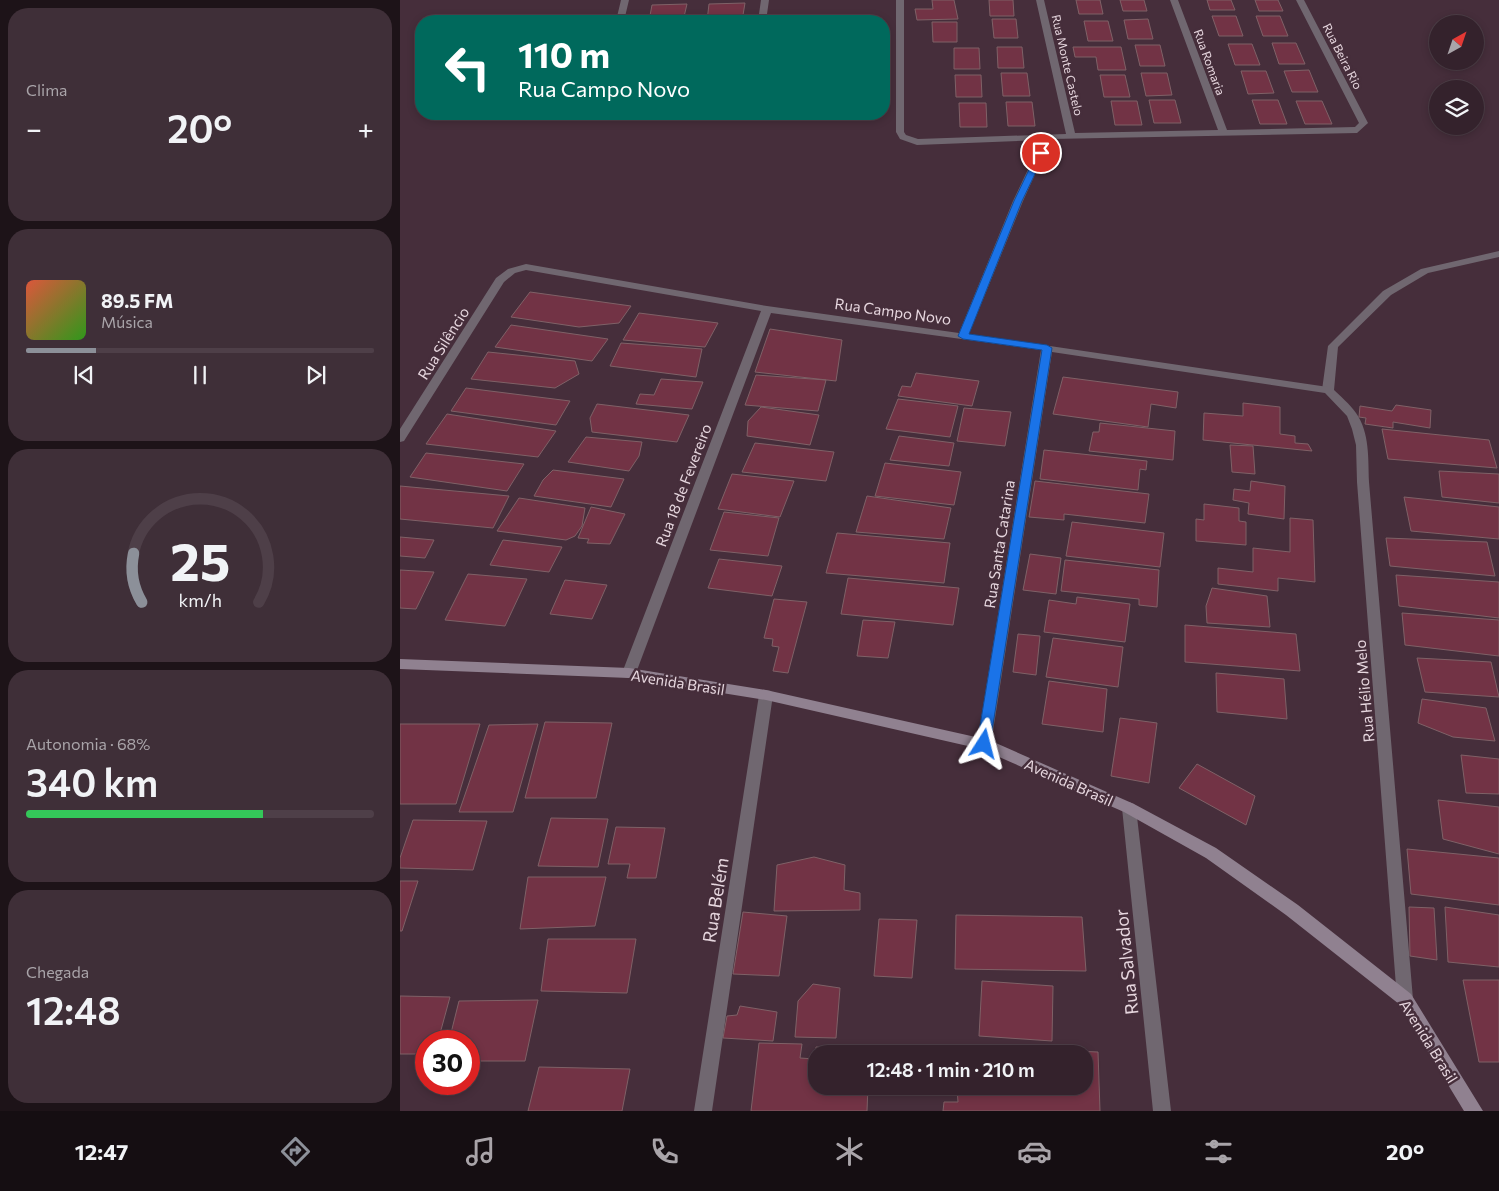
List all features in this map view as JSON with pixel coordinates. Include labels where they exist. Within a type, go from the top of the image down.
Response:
[{"type":"street","points":[[621,15],[625,0]]},
{"type":"street","points":[[763,15],[765,0]]},
{"type":"street","points":[[900,0],[900,132],[903,137],[917,142],[1223,132]]},
{"type":"street","name":"Rua Monte Castelo","points":[[1040,0],[1071,136]]},
{"type":"street","name":"Rua Romaria","points":[[1174,0],[1223,132]]},
{"type":"street","name":"Rua Beira Rio","points":[[1223,132],[1357,130],[1364,123],[1300,0]]},
{"type":"street","points":[[963,336],[1018,201],[1048,137]]},
{"type":"street","points":[[1328,390],[1333,346],[1388,293],[1405,281],[1425,271],[1499,254]]},
{"type":"street","name":"Rua Campo Novo","points":[[515,269],[526,266],[767,309],[1328,390]]},
{"type":"street","name":"Rua Silêncio","points":[[400,438],[500,280],[506,273],[515,269]]},
{"type":"street","name":"Rua 18 de Fevereiro","points":[[629,673],[767,309]]},
{"type":"street","name":"Rua Santa Catarina","points":[[984,744],[1047,348]]},
{"type":"street","name":"Rua Hélio Melo","points":[[1328,390],[1352,415],[1362,445],[1363,492],[1405,1000]]},
{"type":"street","name":"Avenida Brasil","points":[[400,664],[629,673],[766,695],[984,744],[1129,808],[1219,859],[1292,910],[1405,1000],[1474,1111]]},
{"type":"street","name":"Rua Belém","points":[[702,1111],[766,695]]},
{"type":"street","name":"Rua Salvador","points":[[1129,808],[1162,1111]]},
{"type":"building","points":[[932,0],[954,0],[958,19],[917,20],[915,9],[933,9]]},
{"type":"building","points":[[989,0],[1013,0],[1014,16],[990,16]]},
{"type":"building","points":[[1076,0],[1100,0],[1103,14],[1079,14]]},
{"type":"building","points":[[1120,0],[1144,0],[1147,11],[1123,11]]},
{"type":"building","points":[[1207,0],[1231,0],[1235,10],[1210,10]]},
{"type":"building","points":[[1255,0],[1278,0],[1283,11],[1259,11]]},
{"type":"building","points":[[745,3],[743,15],[708,15],[709,4]]},
{"type":"building","points":[[687,4],[684,15],[650,15],[652,5]]},
{"type":"building","points":[[1212,16],[1236,16],[1243,36],[1219,36]]},
{"type":"building","points":[[1256,16],[1280,16],[1288,36],[1263,36]]},
{"type":"building","points":[[992,19],[1016,19],[1018,38],[994,38]]},
{"type":"building","points":[[1148,19],[1153,39],[1128,39],[1124,20]]},
{"type":"building","points":[[1084,21],[1108,21],[1113,41],[1088,41]]},
{"type":"building","points":[[932,22],[957,22],[957,42],[933,42]]},
{"type":"building","points":[[1272,43],[1296,43],[1305,64],[1279,64]]},
{"type":"building","points":[[1228,44],[1252,44],[1260,65],[1235,65]]},
{"type":"building","points":[[1135,45],[1160,45],[1165,66],[1140,66]]},
{"type":"building","points":[[997,47],[1022,47],[1024,68],[998,68]]},
{"type":"building","points":[[1073,47],[1121,47],[1126,70],[1098,70],[1096,57],[1075,57]]},
{"type":"building","points":[[954,48],[979,48],[980,69],[954,69]]},
{"type":"building","points":[[1309,70],[1318,92],[1292,92],[1284,71]]},
{"type":"building","points":[[1241,71],[1266,71],[1274,93],[1248,94]]},
{"type":"building","points":[[1001,73],[1027,73],[1030,96],[1003,96]]},
{"type":"building","points":[[1141,73],[1167,73],[1172,95],[1146,96]]},
{"type":"building","points":[[955,75],[981,75],[982,97],[956,97]]},
{"type":"building","points":[[1100,75],[1125,75],[1130,97],[1104,97]]},
{"type":"building","points":[[1149,100],[1175,100],[1181,123],[1154,123]]},
{"type":"building","points":[[1252,100],[1278,100],[1287,124],[1260,124]]},
{"type":"building","points":[[1111,101],[1137,101],[1142,125],[1115,125]]},
{"type":"building","points":[[1296,101],[1322,101],[1332,124],[1305,124]]},
{"type":"building","points":[[1006,102],[1032,102],[1035,126],[1008,126]]},
{"type":"building","points":[[959,103],[986,103],[987,127],[960,127]]},
{"type":"building","points":[[530,292],[631,306],[619,323],[579,327],[511,317]]},
{"type":"building","points":[[639,313],[718,323],[705,347],[623,340]]},
{"type":"building","points":[[511,325],[608,339],[592,361],[495,347]]},
{"type":"building","points":[[770,329],[842,340],[836,381],[755,372]]},
{"type":"building","points":[[621,343],[702,349],[696,377],[610,366]]},
{"type":"building","points":[[488,352],[575,361],[579,374],[555,388],[471,379]]},
{"type":"building","points":[[916,373],[979,381],[972,406],[898,396],[902,386],[911,387]]},
{"type":"building","points":[[756,375],[826,380],[818,411],[745,405]]},
{"type":"building","points":[[1063,377],[1178,392],[1176,408],[1151,404],[1148,427],[1053,414]]},
{"type":"building","points":[[661,379],[703,382],[692,409],[636,404],[640,394],[654,395]]},
{"type":"building","points":[[466,388],[570,401],[556,425],[451,411]]},
{"type":"building","points":[[898,399],[958,406],[950,437],[886,429]]},
{"type":"building","points":[[1243,403],[1280,407],[1280,434],[1295,436],[1295,443],[1308,444],[1312,451],[1203,440],[1204,413],[1243,416]]},
{"type":"building","points":[[597,404],[689,415],[677,442],[592,432],[590,418]]},
{"type":"building","points":[[1396,405],[1431,410],[1430,428],[1393,422],[1393,428],[1365,424],[1366,418],[1359,417],[1360,406],[1392,411]]},
{"type":"building","points":[[761,407],[819,415],[810,445],[747,436],[748,421]]},
{"type":"building","points":[[964,408],[1011,412],[1005,446],[957,441]]},
{"type":"building","points":[[447,414],[556,431],[538,457],[426,444]]},
{"type":"building","points":[[1100,423],[1175,431],[1173,460],[1089,451],[1093,432],[1099,432]]},
{"type":"building","points":[[1382,429],[1489,440],[1497,468],[1388,459]]},
{"type":"building","points":[[899,436],[954,443],[949,466],[890,460]]},
{"type":"building","points":[[586,437],[642,442],[639,456],[629,471],[568,462]]},
{"type":"building","points":[[755,443],[834,452],[826,481],[742,472]]},
{"type":"building","points":[[1230,445],[1253,446],[1255,474],[1232,472]]},
{"type":"building","points":[[1044,450],[1147,461],[1146,470],[1140,469],[1138,490],[1040,479]]},
{"type":"building","points":[[426,453],[524,464],[507,491],[410,477]]},
{"type":"building","points":[[885,463],[961,472],[954,505],[875,496]]},
{"type":"building","points":[[553,470],[624,479],[611,507],[534,496],[543,480]]},
{"type":"building","points":[[1439,471],[1499,474],[1499,503],[1442,497]]},
{"type":"building","points":[[732,474],[794,481],[780,517],[718,509]]},
{"type":"building","points":[[1035,481],[1149,494],[1145,523],[1064,514],[1064,520],[1029,517]]},
{"type":"building","points":[[1251,481],[1285,486],[1284,519],[1248,514],[1249,503],[1233,500],[1234,489],[1250,491]]},
{"type":"building","points":[[400,486],[509,496],[493,528],[400,519]]},
{"type":"building","points":[[867,496],[951,508],[944,539],[856,532]]},
{"type":"building","points":[[1404,497],[1499,507],[1499,539],[1411,531]]},
{"type":"building","points":[[519,498],[585,508],[582,526],[575,536],[566,540],[497,531]]},
{"type":"building","points":[[1204,504],[1239,508],[1239,521],[1246,522],[1246,545],[1196,541],[1196,519],[1204,520]]},
{"type":"building","points":[[591,507],[625,514],[610,544],[587,543],[589,539],[578,538]]},
{"type":"building","points":[[724,512],[779,518],[768,556],[710,550]]},
{"type":"building","points":[[1290,518],[1313,520],[1315,582],[1278,578],[1278,591],[1218,584],[1218,568],[1253,572],[1253,548],[1290,552]]},
{"type":"building","points":[[1072,522],[1164,533],[1160,567],[1066,556]]},
{"type":"building","points":[[837,533],[950,543],[944,583],[826,573]]},
{"type":"building","points":[[400,537],[434,540],[425,558],[400,556]]},
{"type":"building","points":[[1386,538],[1487,542],[1495,576],[1390,566]]},
{"type":"building","points":[[503,540],[562,547],[549,572],[490,565]]},
{"type":"building","points":[[1030,554],[1061,558],[1056,594],[1023,590]]},
{"type":"building","points":[[719,559],[782,566],[772,596],[708,588]]},
{"type":"building","points":[[1065,560],[1159,570],[1157,607],[1139,605],[1139,599],[1061,591]]},
{"type":"building","points":[[400,570],[434,572],[416,609],[400,608]]},
{"type":"building","points":[[468,574],[527,579],[505,626],[445,620]]},
{"type":"building","points":[[1396,575],[1499,582],[1499,618],[1399,606]]},
{"type":"building","points":[[848,578],[959,588],[953,625],[841,614]]},
{"type":"building","points":[[565,580],[607,585],[592,619],[550,614]]},
{"type":"building","points":[[1212,588],[1267,596],[1270,627],[1207,623],[1206,606]]},
{"type":"building","points":[[1077,597],[1130,604],[1125,642],[1044,632],[1049,600],[1076,604]]},
{"type":"building","points":[[774,599],[807,602],[788,673],[773,671],[779,647],[772,646],[773,639],[764,638]]},
{"type":"building","points":[[1402,613],[1499,620],[1499,656],[1405,645]]},
{"type":"building","points":[[863,620],[895,622],[888,658],[857,656]]},
{"type":"building","points":[[1185,625],[1296,634],[1300,671],[1185,662]]},
{"type":"building","points":[[1018,634],[1040,636],[1036,675],[1013,672]]},
{"type":"building","points":[[1053,638],[1123,647],[1118,687],[1046,677]]},
{"type":"building","points":[[1417,658],[1491,662],[1499,697],[1425,692]]},
{"type":"building","points":[[1216,673],[1284,679],[1287,719],[1217,712]]},
{"type":"building","points":[[1049,681],[1107,689],[1103,732],[1042,724]]},
{"type":"building","points":[[1422,699],[1486,708],[1495,741],[1453,737],[1418,723]]},
{"type":"building","points":[[1120,718],[1157,723],[1149,783],[1111,776]]},
{"type":"building","points":[[545,722],[612,723],[596,798],[525,798]]},
{"type":"building","points":[[400,724],[480,724],[456,804],[400,804]]},
{"type":"building","points":[[538,724],[513,812],[459,812],[489,725]]},
{"type":"building","points":[[1461,755],[1499,759],[1499,794],[1466,793]]},
{"type":"building","points":[[1197,764],[1255,796],[1246,825],[1179,788]]},
{"type":"building","points":[[1438,800],[1499,807],[1499,854],[1443,839]]},
{"type":"building","points":[[551,818],[608,819],[598,867],[538,866]]},
{"type":"building","points":[[413,820],[487,821],[473,870],[400,868],[400,858]]},
{"type":"building","points":[[616,827],[665,828],[656,878],[627,878],[630,864],[608,864]]},
{"type":"building","points":[[1407,849],[1499,858],[1499,905],[1411,894]]},
{"type":"building","points":[[814,857],[845,865],[844,890],[860,893],[860,910],[774,911],[777,865]]},
{"type":"building","points":[[528,877],[606,877],[595,926],[520,929]]},
{"type":"building","points":[[400,881],[418,881],[402,931],[400,931]]},
{"type":"building","points":[[1409,907],[1434,908],[1437,960],[1410,956]]},
{"type":"building","points":[[1445,907],[1499,915],[1499,967],[1448,962]]},
{"type":"building","points":[[743,912],[787,916],[779,976],[733,974]]},
{"type":"building","points":[[956,915],[1082,917],[1086,971],[955,969]]},
{"type":"building","points":[[879,919],[917,920],[912,978],[874,976]]},
{"type":"building","points":[[548,939],[636,939],[627,993],[541,991]]},
{"type":"building","points":[[1463,980],[1499,980],[1499,1062],[1479,1062]]},
{"type":"building","points":[[982,981],[1053,986],[1052,1041],[979,1036]]},
{"type":"building","points":[[813,984],[840,988],[836,1038],[795,1037],[798,1001]]},
{"type":"building","points":[[400,996],[450,997],[441,1030],[415,1030],[415,1054],[400,1054]]},
{"type":"building","points":[[538,1000],[525,1061],[480,1061],[480,1030],[452,1030],[459,1001]]},
{"type":"building","points":[[740,1006],[777,1012],[773,1041],[723,1038],[727,1016],[737,1015]]},
{"type":"building","points":[[759,1043],[802,1044],[800,1058],[808,1059],[808,1095],[868,1095],[867,1111],[751,1111]]},
{"type":"building","points":[[1093,1052],[1098,1052],[1100,1111],[943,1111],[944,1102],[958,1102],[957,1095],[1093,1095]]},
{"type":"building","points":[[539,1067],[630,1069],[622,1111],[528,1111]]},
{"type":"route","points":[[984,744],[1047,348],[963,336],[1018,201],[1041,153]]}]
